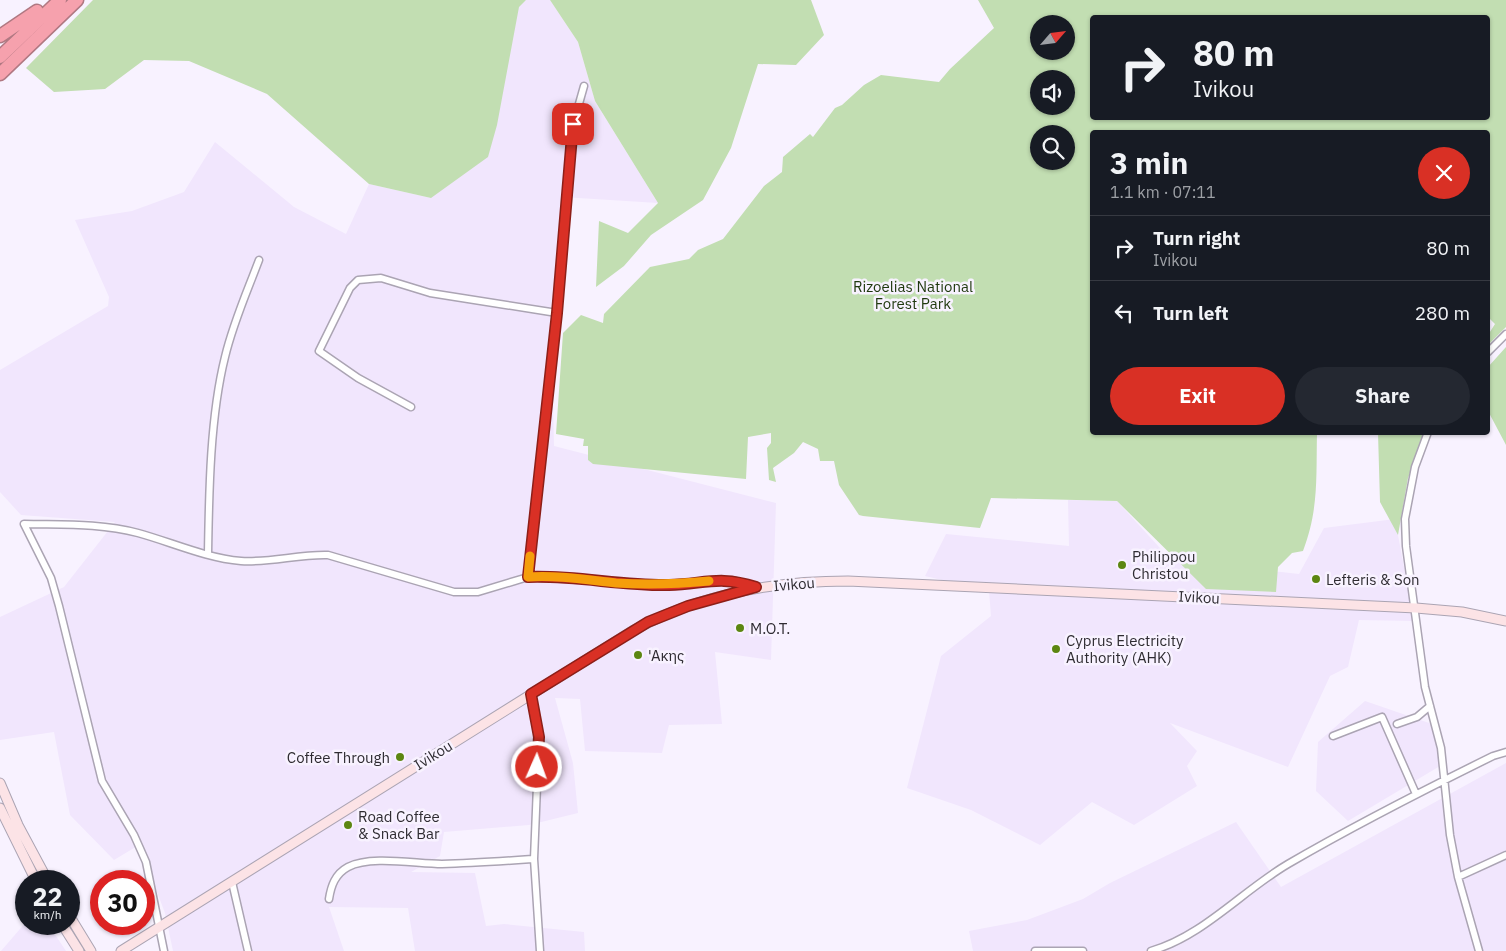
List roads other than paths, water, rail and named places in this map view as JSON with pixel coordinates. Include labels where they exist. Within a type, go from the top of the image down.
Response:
[{"type":"highway","points":[[0,36],[29,19],[50,0]]},
{"type":"highway","points":[[0,57],[60,0]]},
{"type":"highway","points":[[0,74],[77,0]]},
{"type":"street","points":[[528,577],[557,313],[573,124],[584,86]]},
{"type":"street","points":[[208,554],[210,484],[217,403],[224,358],[237,314],[259,260]]},
{"type":"street","points":[[411,407],[358,378],[319,351],[350,288],[358,280],[381,278],[430,293],[557,313]]},
{"type":"street","points":[[1490,350],[1506,334]]},
{"type":"street","points":[[1427,435],[1415,468],[1405,519],[1406,546],[1416,608],[1425,687],[1441,748],[1450,835],[1458,877],[1479,951]]},
{"type":"street","points":[[164,951],[146,862],[136,840],[102,781],[51,578],[24,524],[95,526],[136,532],[208,554],[239,561],[269,561],[312,554],[328,554],[454,592],[478,592],[528,577],[552,576],[617,583],[670,585],[720,580],[736,581],[756,587]]},
{"type":"street","name":"Ivikou","points":[[121,951],[648,622],[688,606],[756,587],[848,581],[1416,608],[1462,612],[1506,621]]},
{"type":"street","points":[[531,694],[539,737],[534,859],[540,951]]},
{"type":"street","points":[[1397,724],[1416,717],[1430,706]]},
{"type":"street","points":[[1333,736],[1382,717],[1416,794]]},
{"type":"street","points":[[1150,951],[1188,934],[1288,864],[1416,794],[1506,752]]},
{"type":"street","points":[[0,783],[18,825],[42,870]]},
{"type":"street","points":[[0,808],[31,870]]},
{"type":"street","points":[[1458,877],[1506,855]]},
{"type":"street","points":[[329,899],[331,888],[337,876],[348,867],[362,863],[441,864],[534,859]]},
{"type":"street","points":[[232,882],[248,951]]},
{"type":"street","points":[[80,934],[90,951]]},
{"type":"street","points":[[69,935],[79,951]]},
{"type":"street","points":[[1035,951],[1083,951]]},
{"type":"place","name":"Philippou Christou","points":[[1122,565]]},
{"type":"place","name":"Lefteris & Son","points":[[1316,579]]},
{"type":"place","name":"M.O.T.","points":[[740,628]]},
{"type":"place","name":"Cyprus Electricity Authority (AHK)","points":[[1056,649]]},
{"type":"place","name":"'Ακης","points":[[638,655]]},
{"type":"place","name":"Coffee Through","points":[[400,757]]},
{"type":"place","name":"Road Coffee & Snack Bar","points":[[348,825]]},
{"type":"park label","name":"Rizoelias National Forest Park","points":[[913,294]]}]
